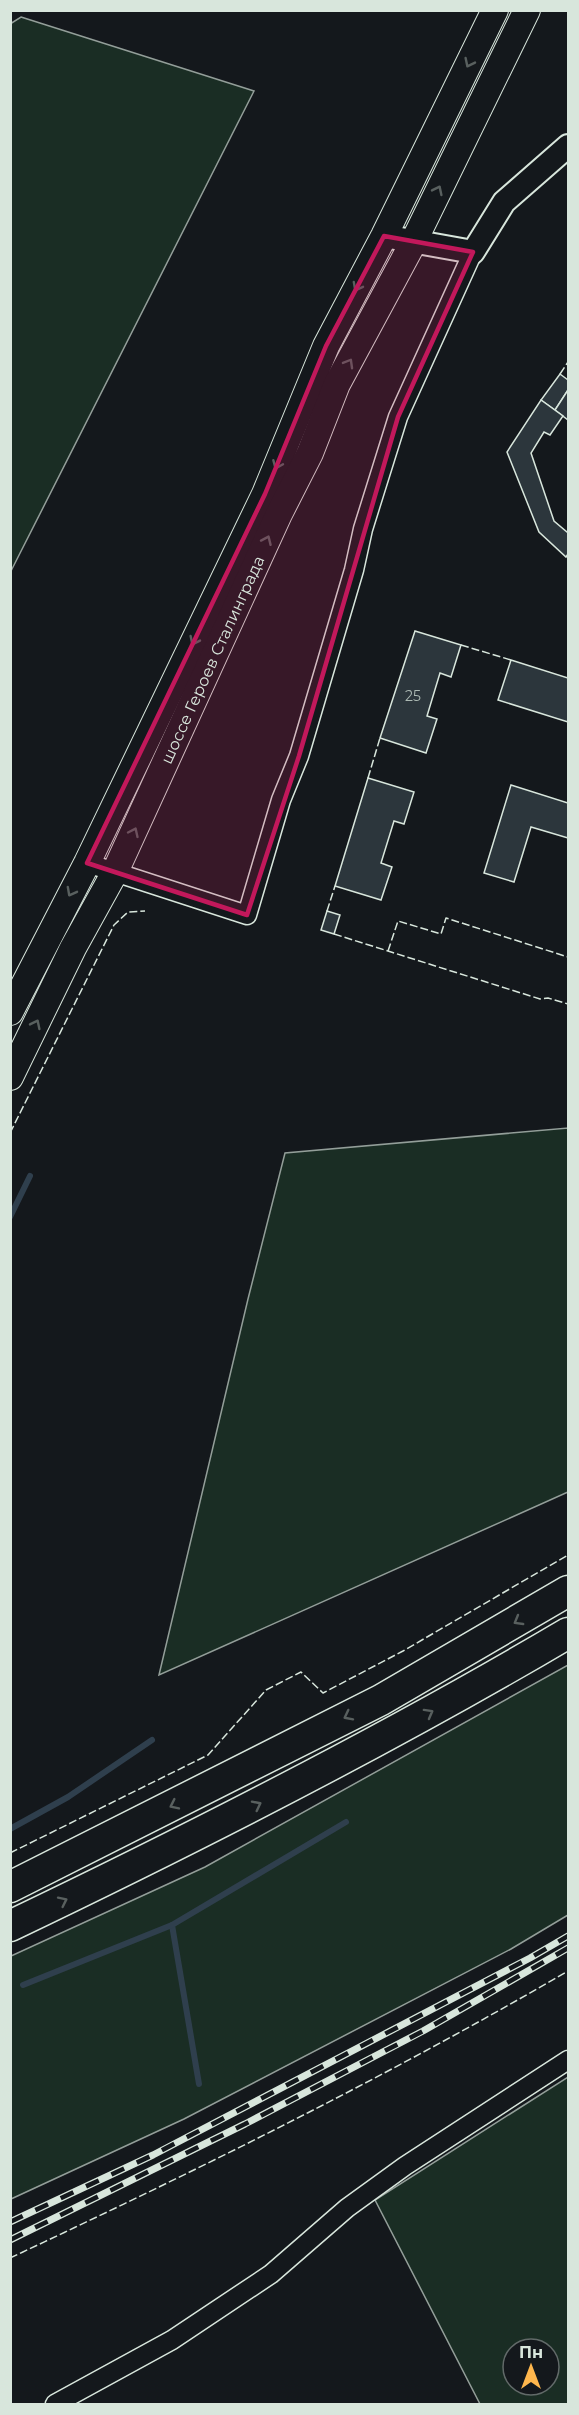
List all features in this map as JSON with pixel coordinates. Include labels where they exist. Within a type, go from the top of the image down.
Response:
[{"type":"highway","points":[[10,1887],[381,1700],[568,1591]]},
{"type":"highway","points":[[10,1926],[203,1833],[349,1757],[568,1633]]},
{"type":"main road","name":"шоссе Героев Сталинграда","points":[[10,1012],[87,863],[264,494],[326,346],[384,236],[495,10]]},
{"type":"main road","name":"шоссе Героев Сталинграда","points":[[10,1077],[73,948],[115,872],[279,514],[310,453],[337,384],[412,243],[527,10]]},
{"type":"street","points":[[87,863],[247,915],[281,800],[299,756],[354,570],[363,529],[398,417],[473,252],[504,202],[568,146]]},
{"type":"street","points":[[384,236],[412,243],[473,252]]},
{"type":"street","points":[[55,2404],[172,2340],[271,2274],[347,2208],[388,2177],[568,2060]]},
{"type":"highlighted area","points":[[384,236],[473,252],[398,417],[299,756],[247,915],[87,863],[265,494],[326,346]]},
{"type":"green space","points":[[21,17],[254,91],[11,571],[10,24]]},
{"type":"green space","points":[[568,1128],[568,1492],[159,1675],[285,1153]]},
{"type":"green space","points":[[568,1665],[568,1915],[511,1949],[184,2119],[11,2199],[11,1956],[205,1867]]},
{"type":"green space","points":[[568,2077],[568,2404],[480,2404],[375,2200]]},
{"type":"building","points":[[560,374],[568,380],[568,390],[555,410],[541,400]]},
{"type":"building","points":[[568,390],[568,420],[555,410]]},
{"type":"building","points":[[541,400],[563,416],[550,435],[544,432],[531,453],[554,521],[568,531],[566,557],[539,532],[507,452]]},
{"type":"building","points":[[415,631],[461,645],[451,677],[440,673],[427,716],[437,719],[426,753],[380,738]]},
{"type":"building","points":[[511,660],[568,678],[568,722],[498,700]]},
{"type":"building","points":[[368,778],[414,792],[404,824],[394,821],[381,863],[392,867],[381,900],[335,886]]},
{"type":"building","points":[[511,785],[568,803],[568,838],[531,827],[514,882],[484,873]]},
{"type":"building","points":[[327,911],[340,915],[334,934],[321,930]]},
{"type":"waterway","points":[[10,1217],[30,1176]]},
{"type":"waterway","points":[[10,1829],[68,1797],[152,1740]]},
{"type":"waterway","points":[[23,1985],[172,1925],[346,1822]]},
{"type":"waterway","points":[[172,1925],[199,2084]]},
{"type":"railway","points":[[10,2222],[153,2155],[568,1936]]},
{"type":"railway","points":[[10,2240],[245,2124],[423,2031],[568,1948]]},
{"type":"fence","points":[[560,374],[568,362]]},
{"type":"fence","points":[[461,645],[511,660]]},
{"type":"fence","points":[[368,778],[380,738]]},
{"type":"fence","points":[[327,911],[335,886]]},
{"type":"fence","points":[[10,1133],[114,925],[128,912],[145,911]]},
{"type":"fence","points":[[388,951],[398,921],[441,934],[446,918],[568,957]]},
{"type":"fence","points":[[334,934],[540,999],[548,998],[568,1004]]},
{"type":"fence","points":[[10,1853],[208,1755],[266,1690],[301,1672],[323,1693],[403,1651],[568,1555]]},
{"type":"fence","points":[[10,2258],[293,2120],[432,2048],[568,1971]]}]
